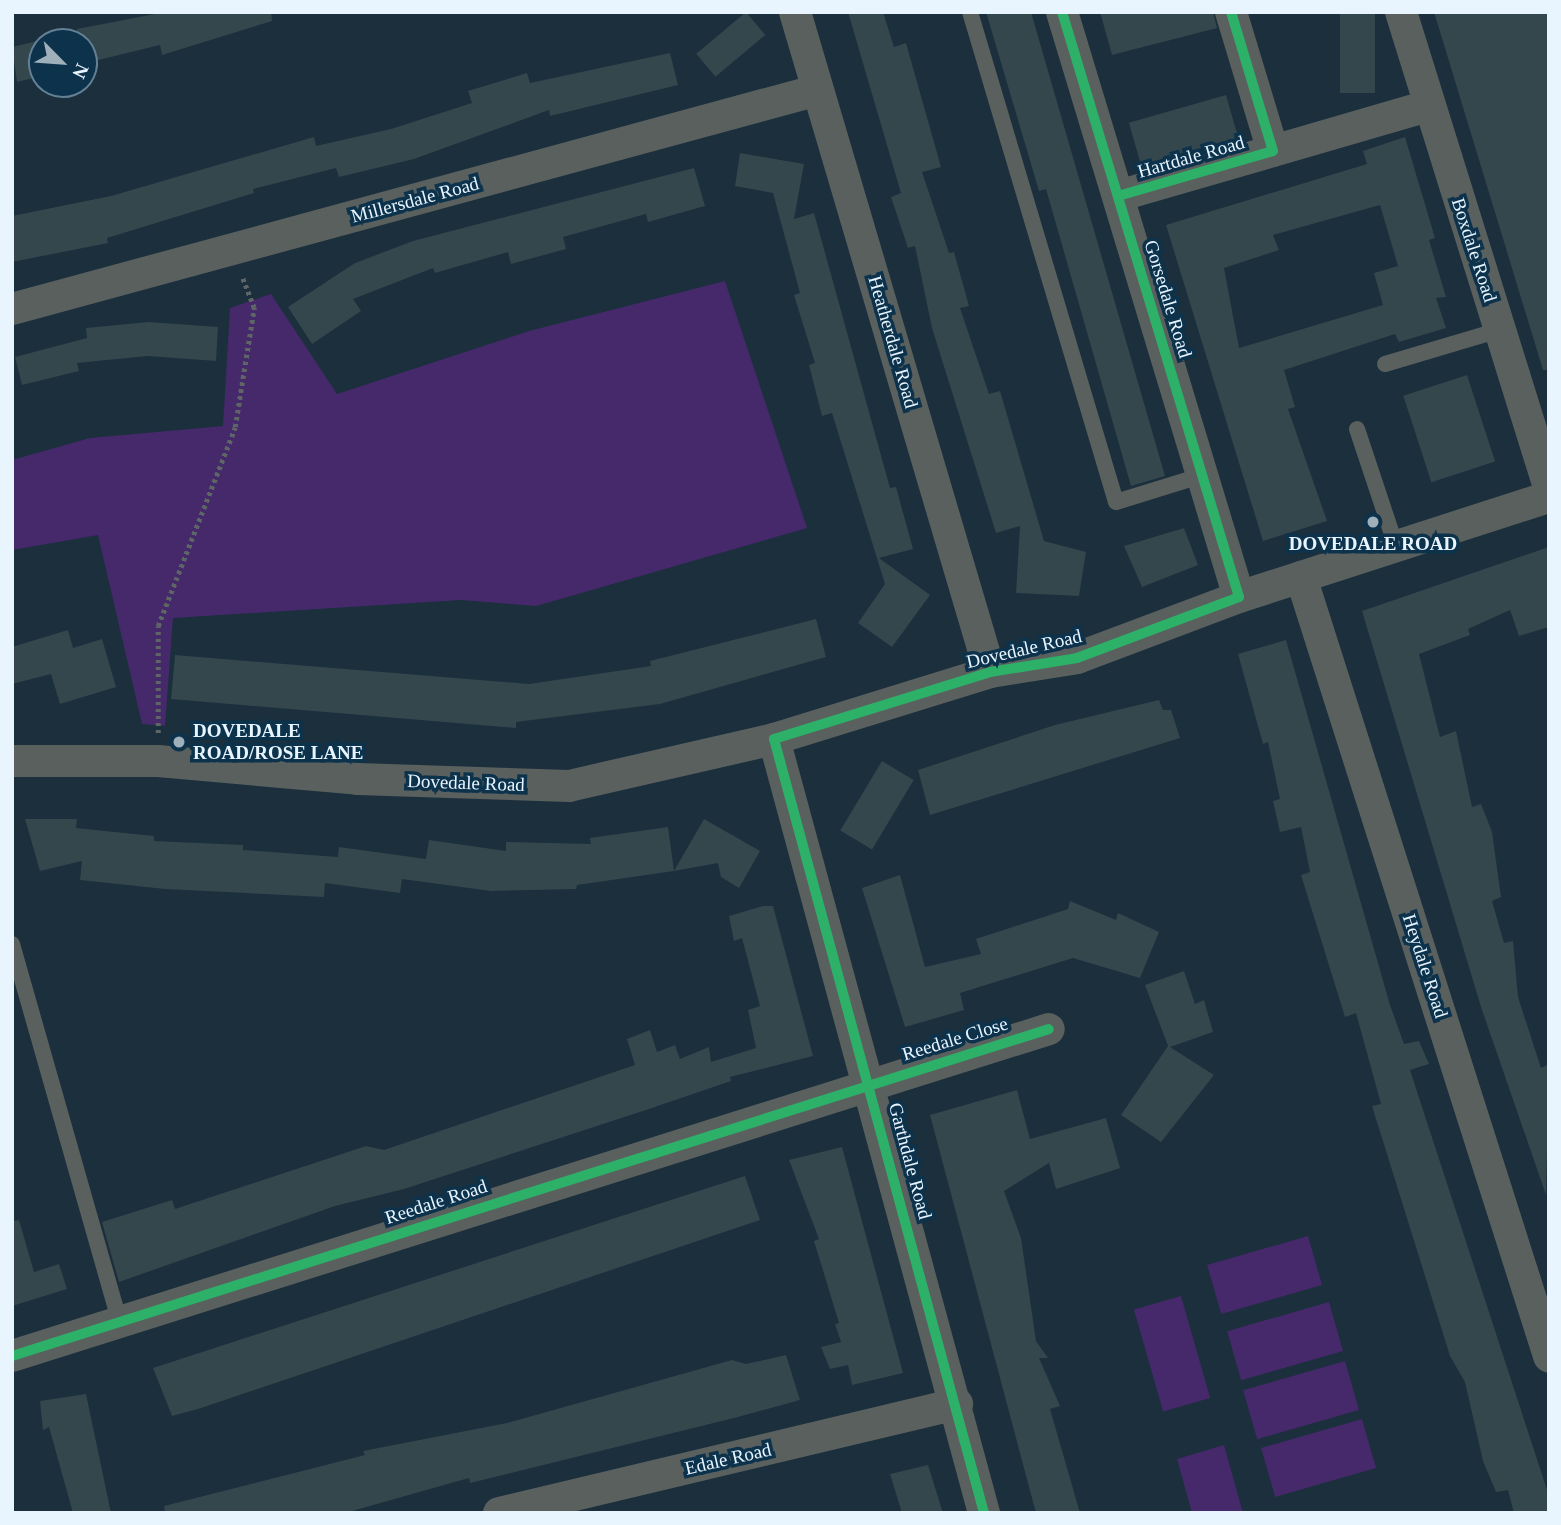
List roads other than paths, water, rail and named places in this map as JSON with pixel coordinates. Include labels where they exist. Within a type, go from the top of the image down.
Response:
[{"type":"street","name":"Heatherdale Road","points":[[795,12],[990,672]]},
{"type":"street","name":"Gorsedale Road","points":[[1062,12],[1240,597]]},
{"type":"street","points":[[1231,12],[1273,151]]},
{"type":"street","name":"Boxdale Road","points":[[1401,12],[1428,106],[1549,488]]},
{"type":"street","name":"Millersdale Road","points":[[12,309],[818,90]]},
{"type":"street","name":"Hartdale Road","points":[[1118,196],[1428,106]]},
{"type":"street","name":"Dovedale Road","points":[[12,761],[158,761],[358,779],[569,786],[774,739],[990,672],[1077,658],[1240,597],[1549,497]]},
{"type":"street","name":"Heydale Road","points":[[1301,577],[1549,1356]]},
{"type":"street","name":"Garthdale Road","points":[[774,739],[871,1083],[984,1513]]},
{"type":"street","name":"Reedale Close","points":[[871,1083],[1049,1029]]},
{"type":"street","name":"Reedale Road","points":[[12,1356],[871,1083]]},
{"type":"street","name":"Edale Road","points":[[499,1513],[957,1404]]},
{"type":"lane","points":[[970,12],[1116,502],[1203,475]]},
{"type":"lane","points":[[1385,364],[1500,330]]},
{"type":"lane","points":[[1357,429],[1396,546]]},
{"type":"lane","points":[[12,944],[119,1320]]},
{"type":"place","name":"DOVEDALE ROAD","points":[[1373,522]]},
{"type":"place","name":"DOVEDALE ROAD/ROSE LANE","points":[[179,742]]}]
